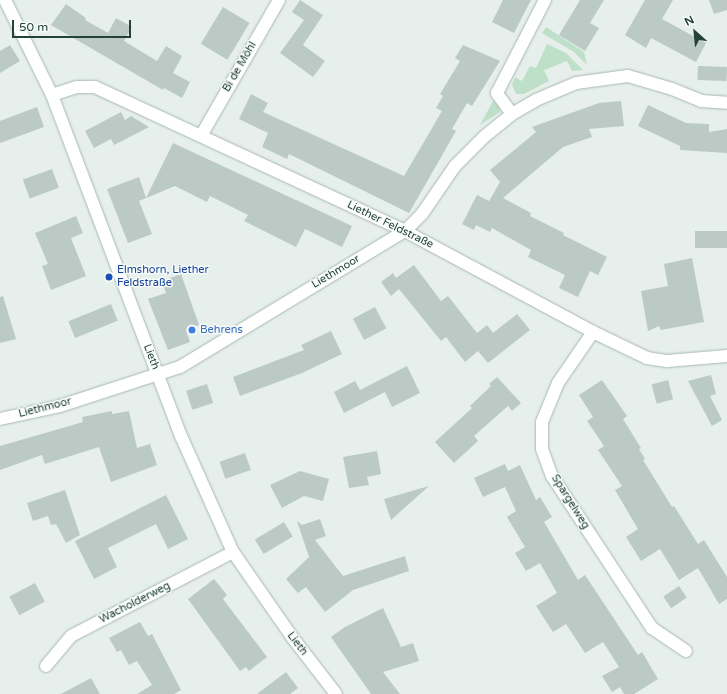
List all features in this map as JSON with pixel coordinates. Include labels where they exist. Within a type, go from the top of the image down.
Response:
[{"type":"street","name":"Lieth","points":[[5,0],[52,95],[194,466],[233,552],[292,637],[336,694]]},
{"type":"street","name":"Bi de Möhl","points":[[202,134],[279,0]]},
{"type":"street","points":[[512,114],[497,93],[545,0]]},
{"type":"street","name":"Liethmoor","points":[[0,419],[60,406],[180,367],[405,231],[422,214],[454,166],[485,136],[512,114],[536,100],[576,83],[613,77],[642,80],[700,101],[727,103]]},
{"type":"street","name":"Liether Feldstraße","points":[[52,95],[77,87],[95,87],[202,134],[405,231],[593,332],[647,358],[667,362],[727,356]]},
{"type":"street","name":"Spargelweg","points":[[593,332],[558,382],[542,422],[542,449],[552,476],[652,628],[686,651]]},
{"type":"street","name":"Wacholderweg","points":[[46,666],[72,636],[233,552]]},
{"type":"green space","points":[[546,27],[584,52],[587,65],[574,52],[542,33]]},
{"type":"green space","points":[[547,44],[566,53],[583,70],[572,71],[567,61],[544,70],[549,81],[524,94],[516,94],[512,85],[515,77],[522,81],[530,66],[536,68]]},
{"type":"green space","points":[[493,101],[499,105],[500,112],[480,125]]},
{"type":"building","points":[[300,0],[323,15],[303,45],[325,61],[313,77],[280,53],[304,20],[292,12]]},
{"type":"building","points":[[503,0],[531,0],[514,33],[492,22]]},
{"type":"building","points":[[580,0],[604,0],[590,23],[599,28],[585,51],[559,35]]},
{"type":"building","points":[[645,0],[673,0],[662,19],[706,43],[696,62],[651,38],[646,48],[625,35]]},
{"type":"building","points":[[709,0],[727,0],[727,10],[714,14]]},
{"type":"building","points":[[66,4],[86,18],[85,20],[108,33],[116,18],[132,27],[124,41],[157,61],[166,46],[182,56],[173,73],[190,82],[182,98],[164,88],[163,90],[51,25]]},
{"type":"building","points":[[223,7],[250,23],[227,60],[201,44]]},
{"type":"building","points":[[10,45],[20,61],[0,73],[0,51]]},
{"type":"building","points":[[463,45],[500,61],[472,106],[467,103],[452,129],[456,131],[409,213],[289,154],[287,159],[262,147],[268,133],[239,119],[251,94],[268,103],[263,112],[404,176],[442,111],[436,108],[443,96],[440,94],[460,61],[455,58]]},
{"type":"building","points":[[698,66],[727,67],[726,81],[698,80]]},
{"type":"building","points":[[621,101],[624,126],[589,129],[592,137],[563,147],[503,198],[531,213],[530,216],[564,233],[563,235],[607,257],[598,275],[590,271],[578,297],[559,288],[565,275],[528,257],[531,250],[492,228],[490,232],[476,225],[474,230],[462,224],[477,195],[489,201],[500,182],[490,170],[536,132],[532,127],[599,103]]},
{"type":"building","points":[[648,105],[686,123],[709,124],[709,132],[727,129],[727,153],[680,150],[680,146],[638,126]]},
{"type":"building","points":[[37,107],[44,127],[0,143],[0,121]]},
{"type":"building","points":[[121,112],[125,120],[131,116],[149,127],[114,145],[111,139],[94,148],[85,131]]},
{"type":"building","points":[[173,143],[352,226],[342,247],[305,229],[296,247],[244,221],[248,215],[210,196],[207,202],[175,186],[139,201],[152,234],[128,243],[107,189],[139,177],[146,198]]},
{"type":"building","points":[[52,169],[59,188],[30,198],[23,180]]},
{"type":"building","points":[[76,216],[83,233],[71,238],[86,276],[51,290],[42,266],[48,264],[35,233]]},
{"type":"building","points":[[695,231],[727,231],[727,248],[695,248]]},
{"type":"building","points":[[692,258],[704,322],[661,330],[659,326],[648,331],[641,291],[668,286],[664,264]]},
{"type":"building","points":[[414,265],[441,301],[448,296],[477,333],[487,325],[493,333],[517,314],[530,330],[488,363],[478,351],[465,362],[446,337],[441,341],[399,289],[391,296],[381,282],[393,273],[396,278]]},
{"type":"building","points":[[181,274],[199,325],[186,330],[190,342],[168,350],[148,299],[166,293],[162,281]]},
{"type":"building","points":[[3,296],[16,339],[0,343],[0,297]]},
{"type":"building","points":[[111,304],[118,321],[75,338],[68,321]]},
{"type":"building","points":[[375,307],[386,328],[364,340],[353,319]]},
{"type":"building","points":[[331,331],[342,354],[302,373],[240,396],[233,377],[304,350],[301,345]]},
{"type":"building","points":[[407,366],[420,393],[392,407],[385,392],[344,413],[334,392],[355,381],[360,390]]},
{"type":"building","points":[[711,375],[716,394],[710,396],[722,420],[712,426],[688,381]]},
{"type":"building","points":[[497,377],[521,403],[512,411],[508,406],[474,436],[478,441],[454,463],[435,442],[472,408],[470,406],[491,386],[489,384]]},
{"type":"building","points":[[602,380],[627,416],[623,419],[641,448],[639,449],[645,459],[643,460],[672,507],[674,506],[698,544],[704,540],[727,577],[727,599],[719,604],[698,568],[679,580],[660,549],[641,561],[626,537],[638,529],[615,490],[622,486],[598,450],[604,446],[587,421],[593,417],[579,395]]},
{"type":"building","points":[[668,380],[673,399],[657,404],[652,384]]},
{"type":"building","points":[[207,384],[213,403],[192,410],[186,391]]},
{"type":"building","points":[[112,411],[112,414],[129,411],[137,448],[150,444],[157,465],[111,482],[99,447],[45,464],[42,455],[0,470],[0,446],[83,422],[82,417]]},
{"type":"building","points":[[377,451],[381,474],[367,477],[369,485],[349,488],[343,457]]},
{"type":"building","points":[[245,453],[251,470],[225,479],[219,462]]},
{"type":"building","points":[[505,464],[508,471],[520,465],[536,500],[540,497],[552,517],[544,522],[578,580],[585,575],[638,655],[642,652],[658,679],[634,694],[624,694],[620,687],[612,692],[602,676],[619,667],[603,642],[585,653],[566,624],[553,632],[536,606],[557,593],[540,563],[526,571],[515,553],[525,547],[507,517],[516,511],[505,487],[483,497],[474,478]]},
{"type":"building","points":[[300,471],[329,479],[323,501],[304,496],[282,508],[270,485]]},
{"type":"building","points":[[429,486],[391,520],[384,499]]},
{"type":"building","points":[[65,490],[80,535],[66,543],[56,524],[51,525],[48,516],[33,521],[27,503]]},
{"type":"building","points":[[166,495],[188,539],[168,549],[156,524],[108,548],[117,567],[94,579],[75,541]]},
{"type":"building","points":[[320,519],[326,536],[315,540],[343,576],[405,556],[409,571],[353,590],[325,612],[306,587],[298,593],[286,579],[309,557],[297,521],[302,525]]},
{"type":"building","points":[[284,522],[293,537],[264,554],[255,540]]},
{"type":"building","points":[[214,579],[227,595],[223,599],[267,657],[249,671],[246,667],[240,671],[188,599]]},
{"type":"building","points":[[35,583],[45,602],[19,615],[9,597]]},
{"type":"building","points":[[679,586],[687,598],[671,608],[663,597]]},
{"type":"building","points":[[383,608],[401,647],[413,643],[419,661],[383,672],[400,694],[371,694],[331,637],[345,627]]},
{"type":"building","points":[[140,622],[148,636],[152,634],[181,690],[174,694],[137,694],[152,685],[137,661],[129,665],[121,650],[117,652],[109,638]]},
{"type":"building","points":[[286,672],[298,688],[290,694],[257,694]]},
{"type":"building","points":[[91,678],[100,694],[61,694]]},
{"type":"place","name":"Elmshorn, Liether Feldstraße","points":[[109,277]]},
{"type":"place","name":"Behrens","points":[[192,330]]}]
